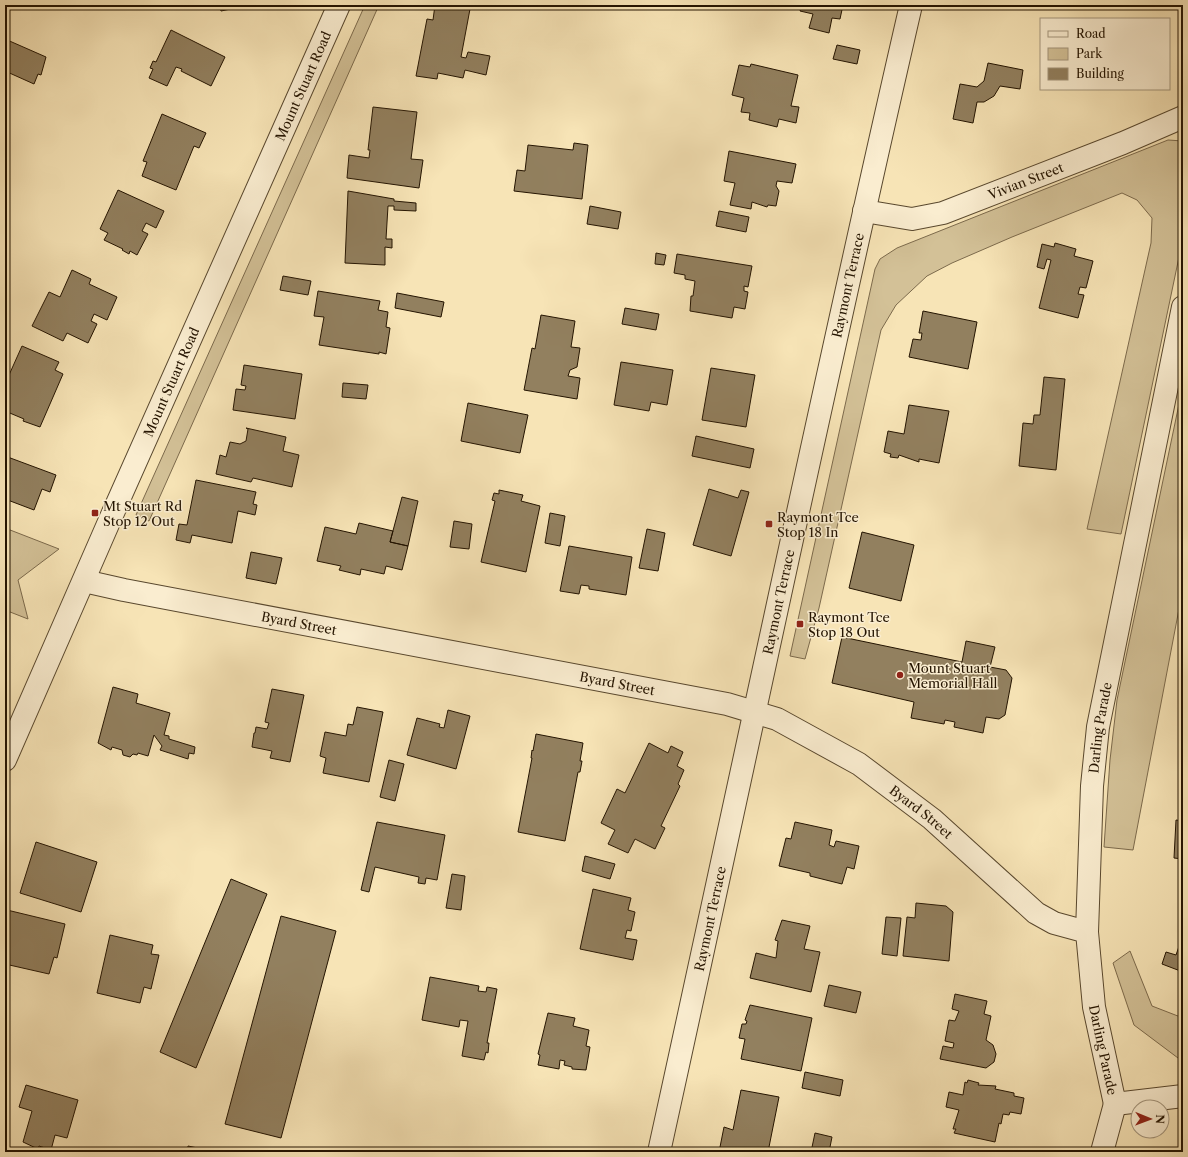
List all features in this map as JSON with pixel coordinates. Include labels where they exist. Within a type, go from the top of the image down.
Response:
[{"type":"street","name":"Mount Stuart Road","points":[[5,760],[112,515],[339,5]]},
{"type":"street","name":"Raymont Terrace","points":[[659,1152],[756,712],[794,527],[911,5]]},
{"type":"street","name":"Vivian Street","points":[[864,212],[912,219],[943,213],[1123,143],[1183,117]]},
{"type":"street","name":"Darling Parade","points":[[1102,1152],[1115,1104],[1094,1006],[1087,932],[1092,786],[1098,727],[1183,307]]},
{"type":"street","name":"Byard Street","points":[[84,581],[124,590],[727,704],[756,712],[776,719],[859,764],[932,819],[1036,913],[1054,923],[1087,932]]},
{"type":"street","points":[[1115,1104],[1183,1096]]},
{"type":"green space","points":[[365,5],[379,5],[149,521],[136,515]]},
{"type":"green space","points":[[1168,140],[1183,141],[1183,238],[1121,534],[1087,529],[1151,243],[1152,218],[1137,200],[1122,193],[952,263],[927,276],[896,305],[881,330],[819,608],[805,659],[790,656],[875,269],[880,259],[897,248]]},
{"type":"green space","points":[[1183,385],[1183,588],[1133,850],[1104,847],[1110,760],[1117,700]]},
{"type":"green space","points":[[5,528],[59,549],[18,580],[28,619],[5,610]]},
{"type":"green space","points":[[1130,951],[1152,1006],[1183,1018],[1183,1059],[1178,1058],[1134,1025],[1113,963]]},
{"type":"building","points":[[5,5],[19,5],[19,8],[5,9]]},
{"type":"building","points":[[219,5],[240,5],[240,7],[221,11]]},
{"type":"building","points":[[435,5],[447,5],[470,9],[461,57],[466,58],[468,52],[490,56],[486,75],[465,70],[463,78],[438,73],[437,79],[416,76],[427,19],[433,20]]},
{"type":"building","points":[[802,5],[843,5],[840,19],[832,18],[829,33],[809,28],[813,14],[800,11]]},
{"type":"building","points":[[171,30],[225,57],[211,86],[176,67],[167,86],[149,78],[153,69],[150,68],[153,61],[156,62]]},
{"type":"building","points":[[5,39],[46,57],[41,75],[38,74],[34,84],[5,71]]},
{"type":"building","points":[[837,45],[860,50],[857,64],[833,59]]},
{"type":"building","points":[[988,63],[1023,70],[1020,89],[1000,86],[994,96],[984,102],[977,102],[973,123],[953,119],[960,84],[977,87],[984,81]]},
{"type":"building","points":[[751,64],[798,75],[791,106],[799,107],[796,123],[779,119],[777,127],[749,120],[750,113],[741,112],[744,98],[732,95],[739,65],[750,67]]},
{"type":"building","points":[[373,107],[417,112],[411,159],[423,160],[419,188],[347,178],[349,155],[369,158],[370,150],[368,150]]},
{"type":"building","points":[[162,114],[206,133],[199,148],[194,146],[176,190],[142,176],[147,162],[143,161]]},
{"type":"building","points":[[574,143],[588,145],[582,199],[514,191],[517,170],[525,171],[528,145],[573,150]]},
{"type":"building","points":[[729,151],[796,164],[792,183],[777,181],[776,186],[779,191],[776,206],[768,205],[767,207],[752,202],[751,209],[730,205],[735,183],[724,181]]},
{"type":"building","points":[[118,190],[164,211],[156,228],[146,223],[142,231],[148,234],[137,255],[130,251],[129,254],[122,250],[123,249],[104,240],[108,233],[100,229]]},
{"type":"building","points":[[348,191],[394,199],[394,201],[416,203],[416,211],[394,210],[394,206],[388,206],[386,239],[392,239],[392,248],[385,247],[385,265],[345,263]]},
{"type":"building","points":[[590,206],[621,212],[618,229],[587,224]]},
{"type":"building","points":[[719,211],[749,217],[746,232],[716,226]]},
{"type":"building","points":[[1055,243],[1076,249],[1074,256],[1093,261],[1086,288],[1080,287],[1078,294],[1084,295],[1078,318],[1039,308],[1051,260],[1047,259],[1044,269],[1037,267],[1042,244],[1054,247]]},
{"type":"building","points":[[656,253],[666,255],[664,265],[655,264]]},
{"type":"building","points":[[677,254],[752,266],[748,287],[744,286],[744,291],[748,292],[745,309],[734,307],[732,318],[690,311],[691,296],[693,296],[695,281],[685,279],[685,275],[674,273]]},
{"type":"building","points":[[72,270],[91,279],[89,284],[117,297],[107,320],[94,314],[91,321],[97,324],[88,343],[67,333],[63,341],[32,326],[49,292],[60,297]]},
{"type":"building","points":[[283,276],[311,281],[308,295],[280,290]]},
{"type":"building","points":[[318,291],[380,301],[378,310],[388,312],[386,327],[390,328],[386,354],[319,345],[324,317],[314,316]]},
{"type":"building","points":[[397,293],[444,302],[441,317],[395,308]]},
{"type":"building","points":[[625,308],[659,314],[656,330],[622,324]]},
{"type":"building","points":[[923,311],[977,322],[968,369],[909,357],[913,339],[921,340],[922,333],[919,333]]},
{"type":"building","points":[[541,315],[575,321],[571,347],[580,348],[577,367],[570,370],[568,376],[580,378],[577,399],[524,390],[532,348],[535,349]]},
{"type":"building","points":[[22,346],[59,362],[55,370],[63,374],[40,427],[23,421],[24,419],[5,411],[5,404],[8,397],[5,396],[5,384]]},
{"type":"building","points":[[621,362],[673,370],[667,405],[651,402],[649,411],[614,405]]},
{"type":"building","points":[[244,365],[302,374],[295,419],[233,410],[236,389],[245,390],[246,386],[241,385]]},
{"type":"building","points":[[711,368],[755,375],[746,427],[702,420]]},
{"type":"building","points":[[1044,377],[1065,379],[1056,470],[1019,466],[1023,423],[1033,424],[1034,415],[1040,415]]},
{"type":"building","points":[[343,383],[368,385],[366,399],[342,397]]},
{"type":"building","points":[[468,403],[528,415],[520,453],[461,441]]},
{"type":"building","points":[[909,405],[949,411],[939,463],[919,459],[919,462],[899,455],[898,458],[890,457],[891,454],[884,452],[888,431],[904,434]]},
{"type":"building","points":[[246,428],[286,437],[283,451],[299,455],[292,487],[253,478],[251,482],[216,474],[220,455],[226,457],[230,442],[240,444],[246,441],[248,429]]},
{"type":"building","points":[[696,436],[754,449],[750,468],[692,456]]},
{"type":"building","points":[[5,456],[56,475],[50,492],[42,489],[34,510],[5,499]]},
{"type":"building","points":[[196,480],[256,492],[253,504],[257,505],[255,515],[238,511],[232,543],[192,535],[190,543],[176,540],[179,524],[187,525]]},
{"type":"building","points":[[709,489],[738,498],[741,490],[749,492],[731,556],[693,545]]},
{"type":"building","points":[[499,490],[523,495],[521,501],[540,506],[526,572],[481,562],[495,501],[492,500],[494,493],[499,494]]},
{"type":"building","points":[[402,497],[418,501],[408,546],[390,542]]},
{"type":"building","points":[[550,513],[565,516],[560,546],[545,543]]},
{"type":"building","points":[[454,521],[472,524],[469,549],[450,547]]},
{"type":"building","points":[[359,523],[393,531],[390,542],[408,546],[402,570],[386,566],[384,574],[361,569],[360,575],[339,570],[341,566],[317,561],[325,527],[356,534]]},
{"type":"building","points":[[647,529],[665,533],[658,571],[639,568]]},
{"type":"building","points":[[862,532],[914,545],[901,601],[849,588]]},
{"type":"building","points":[[569,546],[632,557],[626,595],[589,589],[589,586],[581,585],[579,594],[560,591]]},
{"type":"building","points":[[251,552],[282,558],[276,584],[246,578]]},
{"type":"building","points":[[842,637],[962,662],[966,641],[995,647],[990,667],[1006,670],[1012,678],[1005,715],[999,719],[986,717],[983,733],[954,727],[955,722],[945,720],[944,724],[911,718],[914,702],[832,683]]},
{"type":"building","points":[[1183,680],[1183,698],[1179,697]]},
{"type":"building","points":[[113,687],[138,694],[136,703],[170,713],[164,735],[169,736],[169,739],[195,747],[194,754],[189,753],[188,759],[160,750],[162,746],[154,735],[148,756],[138,753],[137,755],[133,754],[130,757],[123,755],[122,750],[112,747],[111,750],[98,743]]},
{"type":"building","points":[[272,689],[304,695],[290,762],[270,758],[272,751],[252,747],[256,727],[267,729],[269,723],[265,722]]},
{"type":"building","points":[[357,707],[383,712],[369,782],[323,773],[326,758],[320,756],[325,732],[346,736],[348,724],[353,725]]},
{"type":"building","points":[[448,710],[470,716],[456,769],[407,755],[417,718],[440,724],[439,727],[444,728]]},
{"type":"building","points":[[536,734],[583,743],[580,772],[578,772],[565,841],[518,832]]},
{"type":"building","points":[[649,743],[668,753],[671,746],[683,752],[677,766],[684,770],[678,784],[680,786],[661,826],[665,828],[655,849],[635,839],[628,853],[608,844],[615,830],[601,823],[617,789],[625,793]]},
{"type":"building","points":[[389,760],[404,764],[395,801],[380,797]]},
{"type":"building","points":[[1176,820],[1183,821],[1183,859],[1174,858]]},
{"type":"building","points":[[377,822],[445,835],[437,880],[426,878],[425,884],[418,883],[419,877],[375,867],[369,892],[361,890]]},
{"type":"building","points":[[795,822],[832,830],[829,845],[834,847],[836,841],[859,846],[854,869],[847,867],[842,884],[810,876],[810,873],[779,866],[786,838],[791,839]]},
{"type":"building","points":[[36,842],[97,862],[81,912],[20,893]]},
{"type":"building","points":[[585,856],[615,864],[610,879],[582,871]]},
{"type":"building","points":[[452,874],[465,876],[461,910],[446,908]]},
{"type":"building","points":[[231,879],[267,894],[196,1068],[160,1052]]},
{"type":"building","points":[[593,889],[631,898],[628,910],[635,912],[631,931],[627,930],[625,938],[637,940],[633,960],[580,949]]},
{"type":"building","points":[[916,903],[946,906],[953,912],[949,961],[903,956],[907,917],[915,918]]},
{"type":"building","points":[[7,910],[65,924],[57,958],[54,957],[49,974],[5,964],[5,917]]},
{"type":"building","points":[[281,916],[336,931],[281,1138],[225,1124]]},
{"type":"building","points":[[886,917],[901,918],[897,956],[882,954]]},
{"type":"building","points":[[782,920],[810,926],[804,949],[820,952],[811,992],[750,978],[756,953],[776,958],[778,941],[775,940]]},
{"type":"building","points":[[110,935],[153,945],[151,954],[159,955],[151,989],[144,987],[140,1003],[97,993]]},
{"type":"building","points":[[1183,935],[1183,972],[1162,964],[1166,952],[1176,955]]},
{"type":"building","points":[[430,977],[479,986],[478,991],[486,992],[487,987],[497,989],[487,1043],[489,1043],[488,1053],[486,1052],[484,1060],[462,1056],[468,1021],[460,1020],[459,1027],[422,1020]]},
{"type":"building","points":[[829,985],[861,992],[856,1013],[824,1006]]},
{"type":"building","points":[[955,994],[987,1001],[984,1014],[991,1016],[986,1040],[993,1045],[996,1054],[994,1062],[986,1068],[940,1059],[943,1046],[953,1048],[954,1043],[945,1041],[949,1020],[955,1021],[959,1011],[952,1009]]},
{"type":"building","points":[[750,1005],[812,1018],[801,1071],[741,1059],[745,1039],[739,1038],[742,1024],[746,1024],[747,1021],[745,1020]]},
{"type":"building","points":[[548,1013],[575,1018],[573,1026],[589,1030],[586,1046],[590,1047],[586,1070],[572,1069],[572,1067],[564,1065],[565,1061],[560,1060],[559,1069],[538,1065],[540,1055],[538,1054]]},
{"type":"building","points":[[805,1072],[843,1080],[840,1096],[802,1088]]},
{"type":"building","points":[[968,1080],[979,1083],[978,1085],[996,1086],[995,1089],[1014,1093],[1014,1096],[1024,1098],[1021,1114],[1010,1112],[1009,1115],[1003,1114],[1001,1124],[999,1123],[995,1142],[954,1133],[956,1129],[953,1129],[959,1110],[946,1107],[949,1092],[963,1095],[965,1082],[967,1083]]},
{"type":"building","points":[[26,1085],[78,1100],[67,1138],[55,1135],[51,1150],[39,1146],[38,1149],[23,1142],[32,1111],[19,1107]]},
{"type":"building","points":[[741,1090],[779,1097],[768,1152],[719,1152],[724,1127],[733,1130]]},
{"type":"building","points":[[815,1133],[832,1137],[829,1152],[811,1152]]},
{"type":"building","points":[[188,1146],[212,1151],[212,1152],[187,1152]]},
{"type":"place","name":"Mt Stuart Rd Stop 12 Out","points":[[95,513]]},
{"type":"place","name":"Raymont Tce Stop 18 In","points":[[769,524]]},
{"type":"place","name":"Raymont Tce Stop 18 Out","points":[[800,624]]},
{"type":"place","name":"Mount Stuart Memorial Hall","points":[[900,675]]}]
